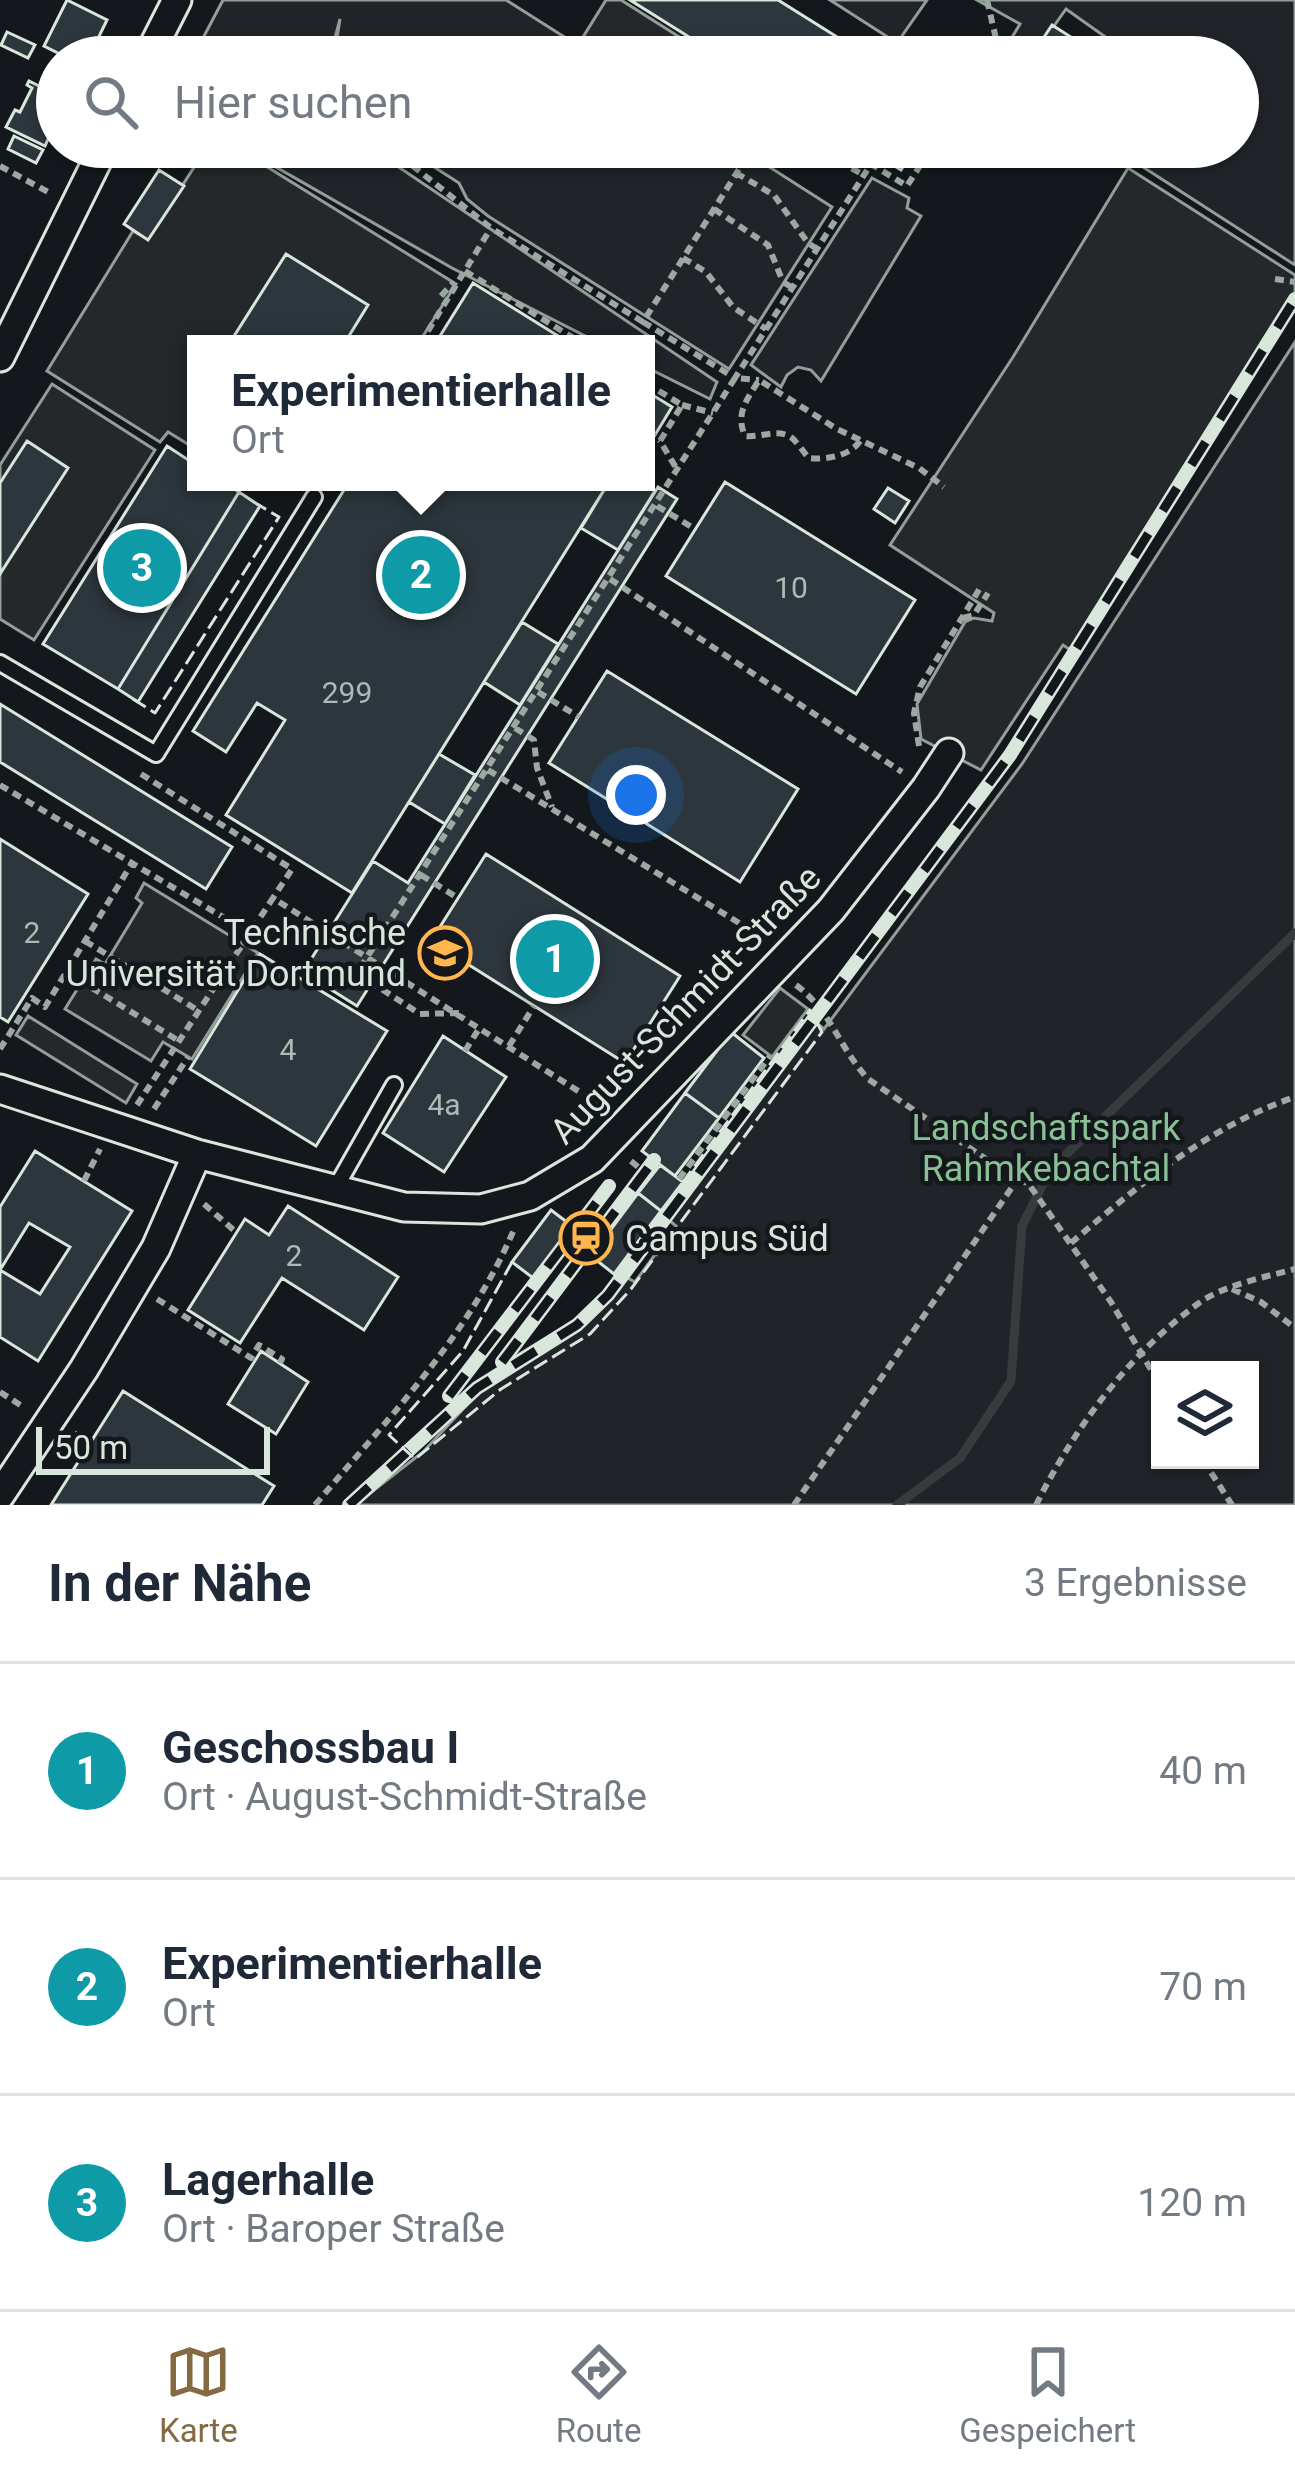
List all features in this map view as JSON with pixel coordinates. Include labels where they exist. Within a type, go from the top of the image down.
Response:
[{"type":"street","points":[[155,36],[167,3]]},
{"type":"street","points":[[0,357],[94,168]]},
{"type":"street","name":"August-Schmidt-Straße","points":[[0,1088],[197,1154],[404,1207],[454,1210],[530,1196],[592,1160],[831,910],[919,783],[949,753]]},
{"type":"street","points":[[0,1495],[156,1248],[197,1154]]},
{"type":"lane","points":[[0,663],[156,754],[314,497]]},
{"type":"lane","points":[[335,1190],[394,1085]]},
{"type":"path","points":[[987,0],[995,36]]},
{"type":"path","points":[[0,166],[74,207]]},
{"type":"path","points":[[415,168],[491,228],[735,378],[759,380],[860,441],[919,468],[944,487]]},
{"type":"path","points":[[643,322],[739,168]]},
{"type":"path","points":[[852,168],[864,175]]},
{"type":"path","points":[[458,1013],[420,1014],[356,973],[868,168]]},
{"type":"path","points":[[878,168],[908,186],[919,168]]},
{"type":"path","points":[[736,173],[774,195],[817,249]]},
{"type":"path","points":[[713,209],[768,245],[783,282],[793,288]]},
{"type":"path","points":[[426,335],[491,228]]},
{"type":"path","points":[[683,258],[706,272],[733,307],[766,329]]},
{"type":"path","points":[[441,296],[465,271]]},
{"type":"path","points":[[465,271],[568,335]]},
{"type":"path","points":[[1274,279],[1295,282]]},
{"type":"path","points":[[759,380],[741,409],[739,422],[745,436],[759,438],[778,432],[794,437],[809,458],[820,460],[846,452],[860,441]]},
{"type":"path","points":[[655,388],[682,405],[714,413]]},
{"type":"path","points":[[660,441],[682,405]]},
{"type":"path","points":[[655,436],[678,471]]},
{"type":"path","points":[[657,506],[695,529]]},
{"type":"path","points":[[610,579],[919,783]]},
{"type":"path","points":[[919,783],[915,701],[984,590]]},
{"type":"path","points":[[538,692],[579,717]]},
{"type":"path","points":[[515,728],[534,740],[537,768],[554,810]]},
{"type":"path","points":[[130,1130],[179,1041],[292,869],[133,769]]},
{"type":"path","points":[[488,770],[787,956]]},
{"type":"path","points":[[0,785],[250,933]]},
{"type":"path","points":[[0,1049],[32,998],[45,1006],[132,862]]},
{"type":"path","points":[[421,875],[458,898]]},
{"type":"path","points":[[273,898],[608,1111]]},
{"type":"path","points":[[85,940],[199,1011]]},
{"type":"path","points":[[66,972],[179,1041]]},
{"type":"path","points":[[794,999],[804,991],[818,1000],[854,1064],[868,1079],[1028,1183],[1151,1367]]},
{"type":"path","points":[[509,1046],[534,1006]]},
{"type":"path","points":[[465,1051],[480,1028]]},
{"type":"path","points":[[679,1179],[770,1056]]},
{"type":"path","points":[[130,1130],[188,1057]]},
{"type":"path","points":[[1071,1243],[1146,1178],[1212,1135],[1295,1097]]},
{"type":"path","points":[[625,1155],[650,1177]]},
{"type":"path","points":[[794,1505],[1017,1180]]},
{"type":"path","points":[[183,1186],[237,1233]]},
{"type":"path","points":[[315,1505],[472,1313],[530,1196]]},
{"type":"path","points":[[1036,1505],[1088,1415],[1201,1301],[1295,1269]]},
{"type":"path","points":[[134,1284],[251,1358],[259,1345],[282,1359],[280,1363]]},
{"type":"path","points":[[1232,1289],[1261,1302],[1295,1328]]},
{"type":"path","points":[[1209,1469],[1232,1505]]},
{"type":"green space","points":[[223,0],[506,0],[563,36],[337,36],[340,19],[336,36],[204,36]]},
{"type":"green space","points":[[830,0],[927,0],[902,36],[886,36]]},
{"type":"green space","points":[[977,0],[1295,0],[1295,265],[1145,168],[1259,168],[1259,36],[1104,36],[1066,9],[1047,36],[1013,36],[1020,24]]},
{"type":"green space","points":[[278,168],[400,168],[647,335],[583,335],[452,268]]},
{"type":"green space","points":[[436,168],[771,168],[832,207],[729,369],[488,216],[467,199],[459,183]]},
{"type":"green space","points":[[872,178],[909,198],[907,208],[921,216],[821,381],[811,370],[798,367],[781,387],[751,365]]},
{"type":"green space","points":[[655,340],[717,382],[710,399],[655,372]]},
{"type":"green space","name":"Landschaftspark Rahmkebachtal","points":[[1295,342],[1295,1505],[355,1505],[423,1452],[508,1361],[592,1310],[619,1273],[635,1282],[676,1226],[663,1215],[811,1018],[824,1029],[1022,764]]},
{"type":"shaded area","points":[[606,0],[621,0],[678,36],[584,36]]},
{"type":"shaded area","points":[[194,168],[269,168],[456,284],[424,335],[187,335],[187,444],[168,432],[160,442],[47,371],[133,231],[148,239]]},
{"type":"shaded area","points":[[1128,168],[1295,275],[1295,307],[1078,655],[1063,645],[981,770],[921,739],[917,704],[965,622],[974,618],[992,621],[994,613],[890,545],[1013,357]]},
{"type":"shaded area","points":[[52,384],[155,450],[34,640],[0,619],[0,465]]},
{"type":"shaded area","points":[[144,883],[258,953],[192,1059],[163,1042],[151,1061],[65,1009],[96,959],[105,964],[142,903],[136,898]]},
{"type":"shaded area","points":[[780,988],[808,1009],[772,1057],[743,1035]]},
{"type":"shaded area","points":[[28,1016],[137,1084],[126,1103],[16,1035]]},
{"type":"building","points":[[67,0],[107,20],[99,36],[49,36]]},
{"type":"building","points":[[630,0],[778,0],[835,36],[687,36]]},
{"type":"building","points":[[1052,25],[1069,36],[1045,36]]},
{"type":"building","points":[[7,32],[35,45],[28,58],[1,45]]},
{"type":"building","points":[[29,81],[36,84],[36,142],[6,127],[32,88]]},
{"type":"building","points":[[14,136],[36,147],[36,163],[8,149]]},
{"type":"building","points":[[159,170],[184,186],[148,240],[124,224]]},
{"type":"building","points":[[286,254],[368,305],[350,335],[235,335]]},
{"type":"building","points":[[473,283],[557,335],[441,335]]},
{"type":"building","points":[[655,397],[672,407],[655,435]]},
{"type":"building","points":[[27,441],[68,468],[0,574],[0,483]]},
{"type":"building","points":[[167,446],[187,459],[187,491],[239,492],[118,689],[43,644]]},
{"type":"building","points":[[725,482],[915,600],[856,694],[666,576]]},
{"type":"building","points":[[658,487],[677,499],[357,1006],[303,972],[373,861],[408,883]]},
{"type":"building","points":[[888,488],[909,501],[895,523],[874,509]]},
{"type":"building","points":[[343,491],[603,491],[352,893],[226,815],[285,720],[257,703],[226,752],[193,731]]},
{"type":"building","points":[[604,491],[655,491],[618,550],[581,528]]},
{"type":"building","points":[[239,492],[260,506],[138,702],[118,689]]},
{"type":"building","points":[[522,622],[558,644],[520,705],[484,682]]},
{"type":"building","points":[[607,671],[798,789],[740,882],[549,763]]},
{"type":"building","points":[[0,704],[232,847],[206,889],[0,762]]},
{"type":"building","points":[[439,754],[475,775],[445,824],[409,802]]},
{"type":"building","points":[[0,839],[88,894],[8,1022],[0,1017]]},
{"type":"building","points":[[486,854],[680,976],[625,1063],[431,941]]},
{"type":"building","points":[[260,954],[387,1031],[316,1146],[190,1069]]},
{"type":"building","points":[[731,1032],[764,1058],[719,1118],[685,1093]]},
{"type":"building","points":[[443,1036],[506,1077],[444,1172],[383,1133]]},
{"type":"building","points":[[685,1093],[719,1118],[675,1176],[642,1151]]},
{"type":"building","points":[[35,1151],[132,1211],[38,1361],[0,1337],[0,1270],[0,1207]],"holes":[[[29,1223],[70,1247],[40,1294],[0,1270]]]},
{"type":"building","points":[[660,1165],[683,1182],[661,1211],[638,1193]]},
{"type":"building","name":"Campus Süd","points":[[638,1193],[661,1211],[614,1274],[591,1256]]},
{"type":"building","points":[[288,1206],[398,1277],[364,1330],[282,1278],[240,1343],[188,1310],[245,1219],[269,1235]]},
{"type":"building","name":"Campus Süd","points":[[551,1210],[576,1229],[537,1281],[512,1262]]},
{"type":"building","points":[[261,1351],[308,1382],[276,1434],[228,1404]]},
{"type":"building","points":[[123,1391],[274,1486],[262,1505],[51,1505]]},
{"type":"waterway","points":[[897,1505],[960,1458],[1011,1381],[1022,1226],[1050,1170],[1295,933]]},
{"type":"railway","points":[[349,1505],[477,1388],[577,1325],[608,1295],[1010,755],[1295,299]]},
{"type":"railway","points":[[502,1362],[654,1160]]},
{"type":"railway","points":[[449,1396],[609,1186]]},
{"type":"fence","points":[[133,699],[155,713],[279,517],[257,504]]},
{"type":"fence","points":[[512,1262],[463,1351],[389,1435],[415,1459],[501,1389],[590,1334],[631,1289],[822,1032],[810,1010],[683,1182]]},
{"type":"place","name":"Lagerhalle","points":[[142,568]]},
{"type":"place","name":"Experimentierhalle","points":[[421,575]]},
{"type":"place","name":"Technische Universität Dortmund","points":[[445,953]]},
{"type":"place","name":"Geschossbau I","points":[[555,959]]},
{"type":"place","name":"Campus Süd","points":[[586,1238]]}]
